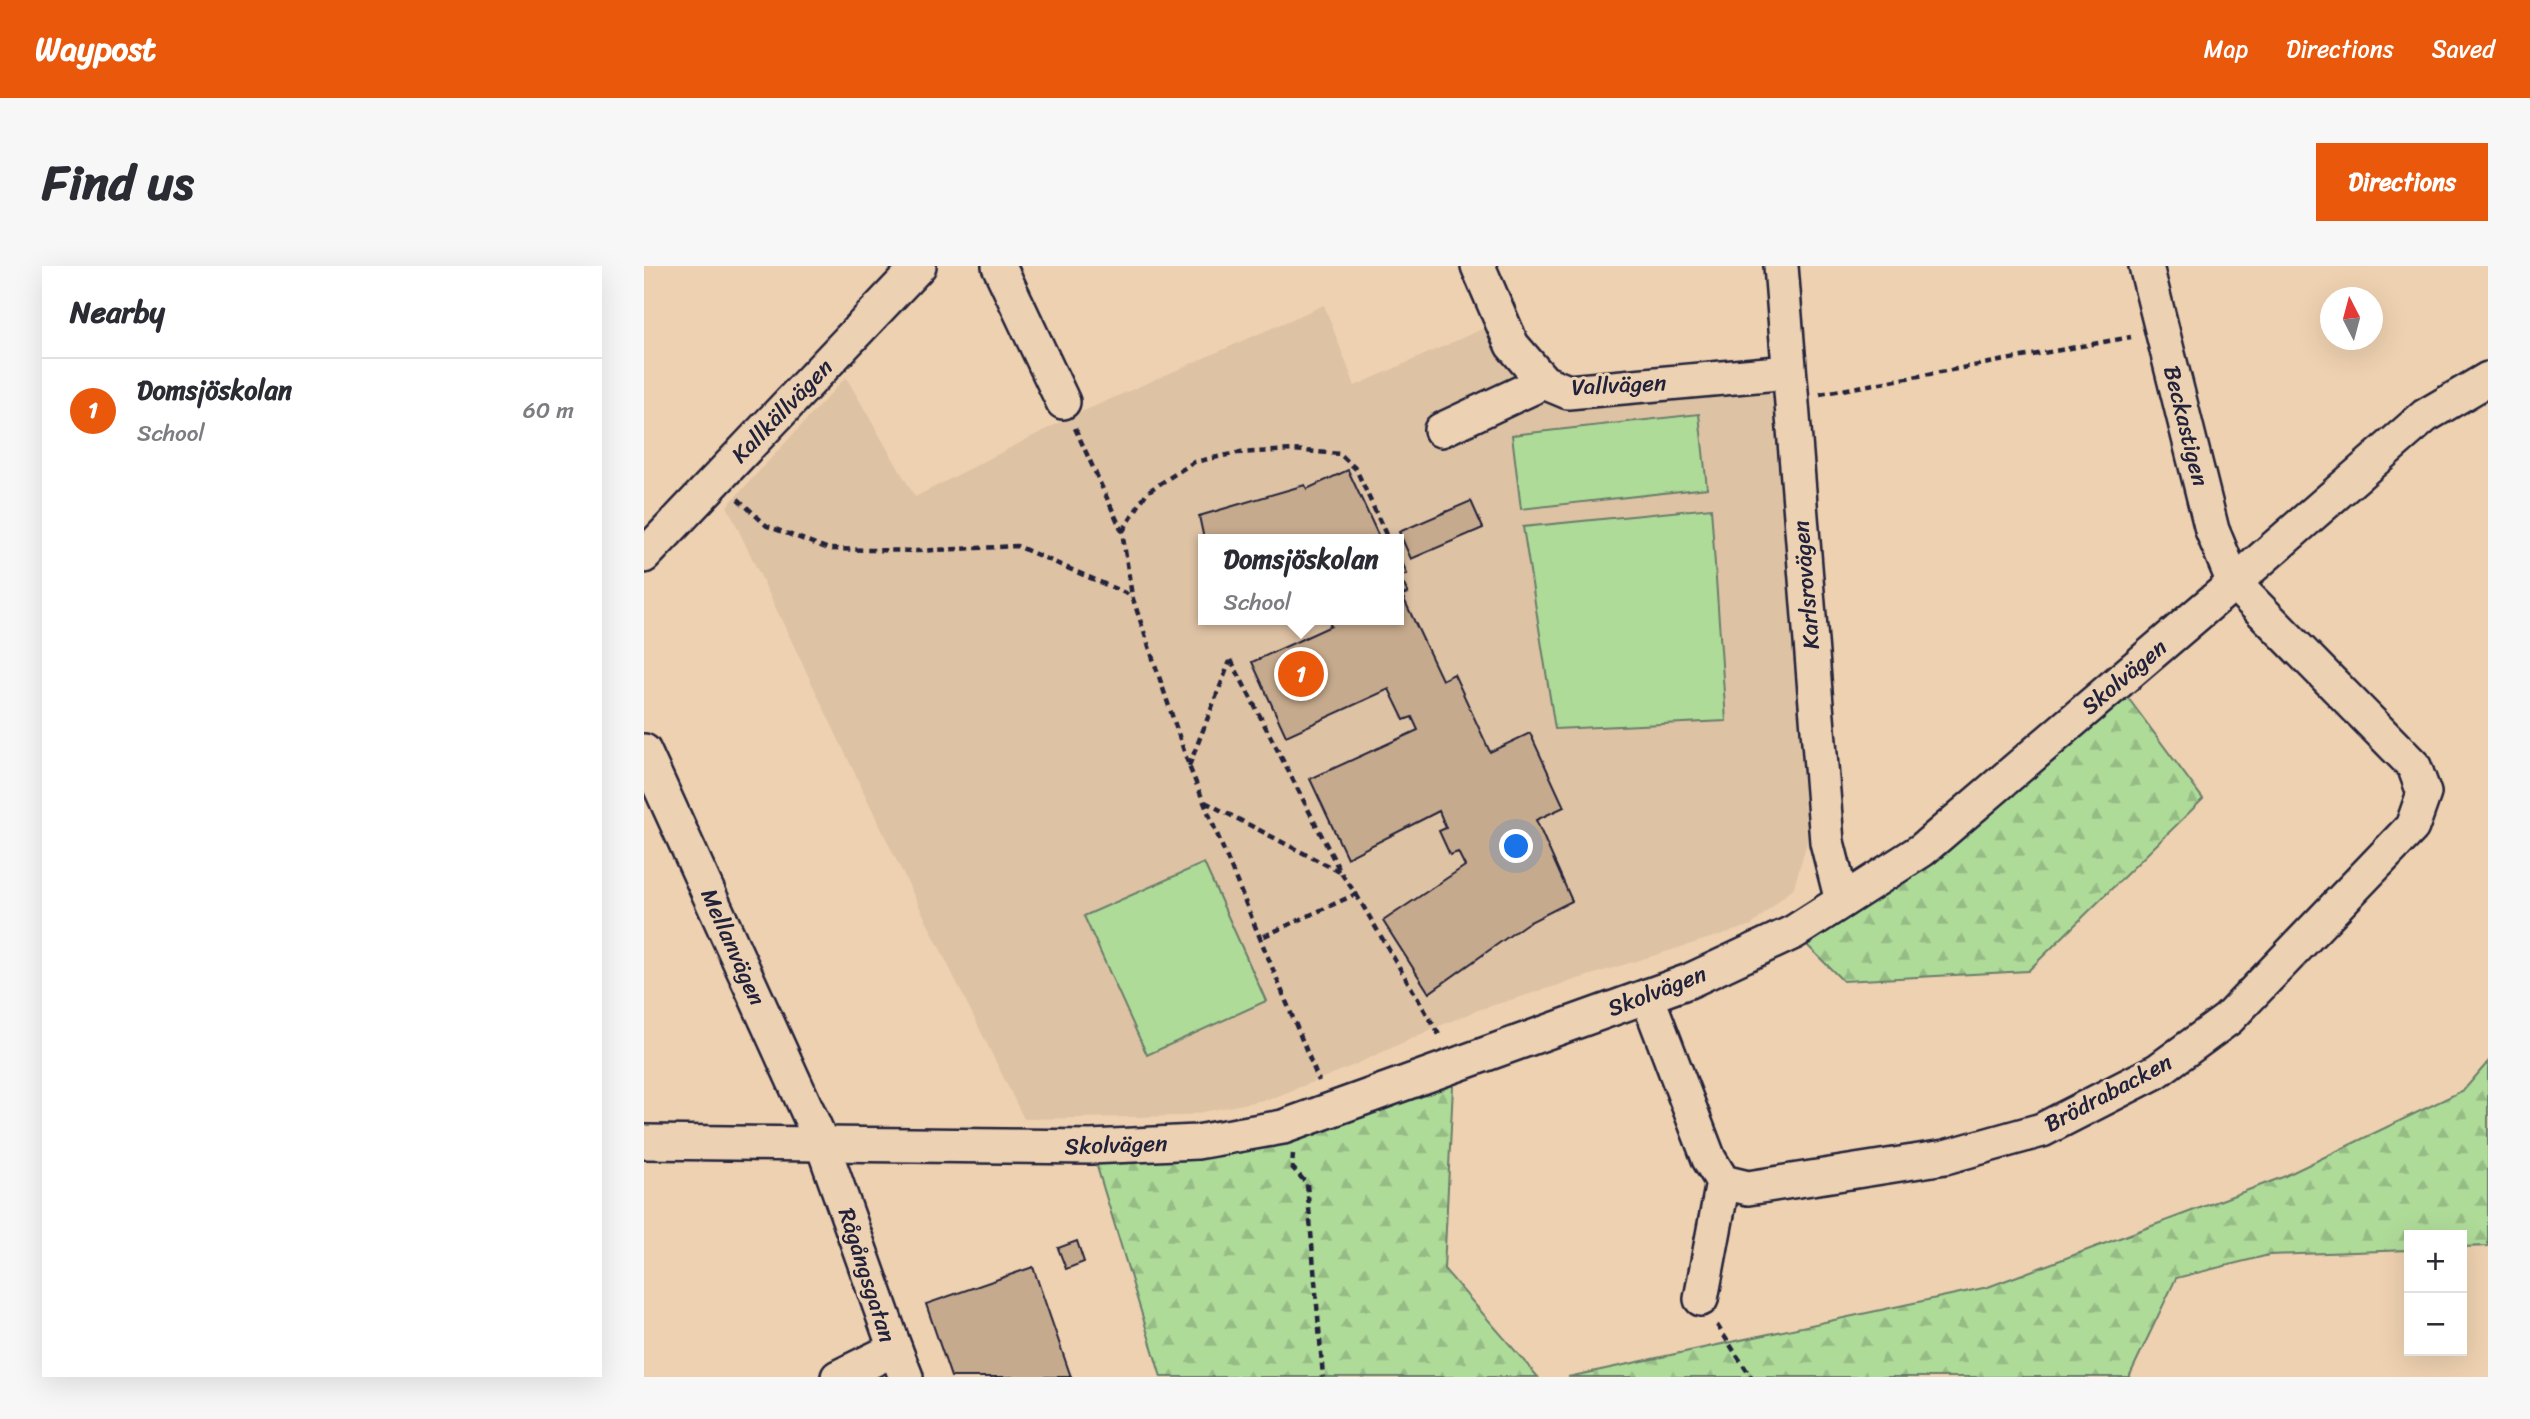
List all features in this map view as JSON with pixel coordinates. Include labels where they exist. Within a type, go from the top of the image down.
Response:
[{"type":"street","name":"Kallkällvägen","points":[[644,556],[919,266]]},
{"type":"street","points":[[999,266],[1063,402]]},
{"type":"street","name":"Vallvägen","points":[[1478,266],[1512,345],[1544,382],[1568,392],[1790,385]]},
{"type":"street","name":"Karlsrovägen","points":[[1781,266],[1827,842],[1842,901]]},
{"type":"street","name":"Beckastigen","points":[[2146,266],[2212,530],[2234,583]]},
{"type":"street","name":"Skolvägen","points":[[644,1142],[1091,1147],[1197,1142],[1296,1123],[1689,981],[1794,932],[1922,850],[2425,416],[2488,379]]},
{"type":"street","points":[[1441,430],[1544,382]]},
{"type":"street","name":"Brödrabacken","points":[[1723,1182],[1748,1188],[1945,1157],[2042,1130],[2091,1107],[2157,1071],[2228,1019],[2412,827],[2424,793],[2414,766],[2234,583]]},
{"type":"street","name":"Mellanvägen","points":[[644,751],[822,1143]]},
{"type":"street","points":[[1647,996],[1709,1159],[1723,1182],[1700,1299]]},
{"type":"street","name":"Rågångsgatan","points":[[822,1143],[901,1363],[838,1377]]},
{"type":"path","points":[[1790,385],[2162,331]]},
{"type":"path","points":[[1063,402],[1122,531],[1132,596],[1189,766],[1331,1110]]},
{"type":"path","points":[[1122,531],[1147,492],[1194,462],[1237,453],[1293,450],[1340,454],[1356,469],[1386,534]]},
{"type":"path","points":[[718,478],[767,526],[829,549],[916,551],[1017,546],[1132,596]]},
{"type":"path","points":[[1189,766],[1231,660],[1341,873],[1437,1027],[1454,1066]]},
{"type":"path","points":[[1204,801],[1341,873]]},
{"type":"path","points":[[1260,938],[1356,894]]},
{"type":"path","points":[[1296,1123],[1292,1167],[1307,1184],[1323,1377]]},
{"type":"path","points":[[1700,1299],[1751,1377]]},
{"type":"shaded area","points":[[1324,305],[1355,386],[1491,325],[1533,401],[1774,382],[1807,842],[1794,887],[1752,925],[1478,1010],[1273,1098],[1183,1116],[1024,1119],[727,506],[846,377],[915,497],[1070,417]]},
{"type":"green space","points":[[1699,414],[1707,488],[1521,509],[1512,435]]},
{"type":"green space","points":[[1711,508],[1726,721],[1555,729],[1523,527]]},
{"type":"green space","points":[[2117,683],[2203,799],[2028,971],[1843,981],[1794,932]]},
{"type":"green space","points":[[1204,863],[1266,1001],[1147,1055],[1084,916]]},
{"type":"green space","points":[[2488,1062],[2488,1246],[2467,1247],[2467,1230],[2404,1230],[2404,1250],[2269,1255],[2176,1278],[2129,1377],[1568,1377],[1988,1287],[2283,1177],[2464,1090]]},
{"type":"green space","points":[[1454,1066],[1444,1269],[1538,1377],[1161,1377],[1091,1147],[1197,1142]]},
{"type":"building","points":[[1348,470],[1378,534],[1203,534],[1199,516],[1305,485],[1307,489]]},
{"type":"building","points":[[1471,501],[1483,528],[1411,559],[1404,543],[1404,534],[1399,532]]},
{"type":"building","points":[[1404,599],[1442,680],[1454,674],[1490,752],[1530,733],[1564,807],[1536,820],[1572,901],[1526,924],[1429,993],[1383,921],[1465,866],[1458,852],[1450,855],[1439,831],[1446,828],[1439,811],[1347,858],[1310,779],[1418,730],[1412,717],[1404,720],[1389,689],[1286,736],[1252,662],[1331,626],[1404,625]]},
{"type":"building","points":[[1077,1241],[1084,1262],[1066,1269],[1058,1248]]},
{"type":"building","points":[[1033,1267],[1071,1377],[951,1377],[926,1304]]},
{"type":"place","name":"Domsjöskolan","points":[[1301,674]]}]
